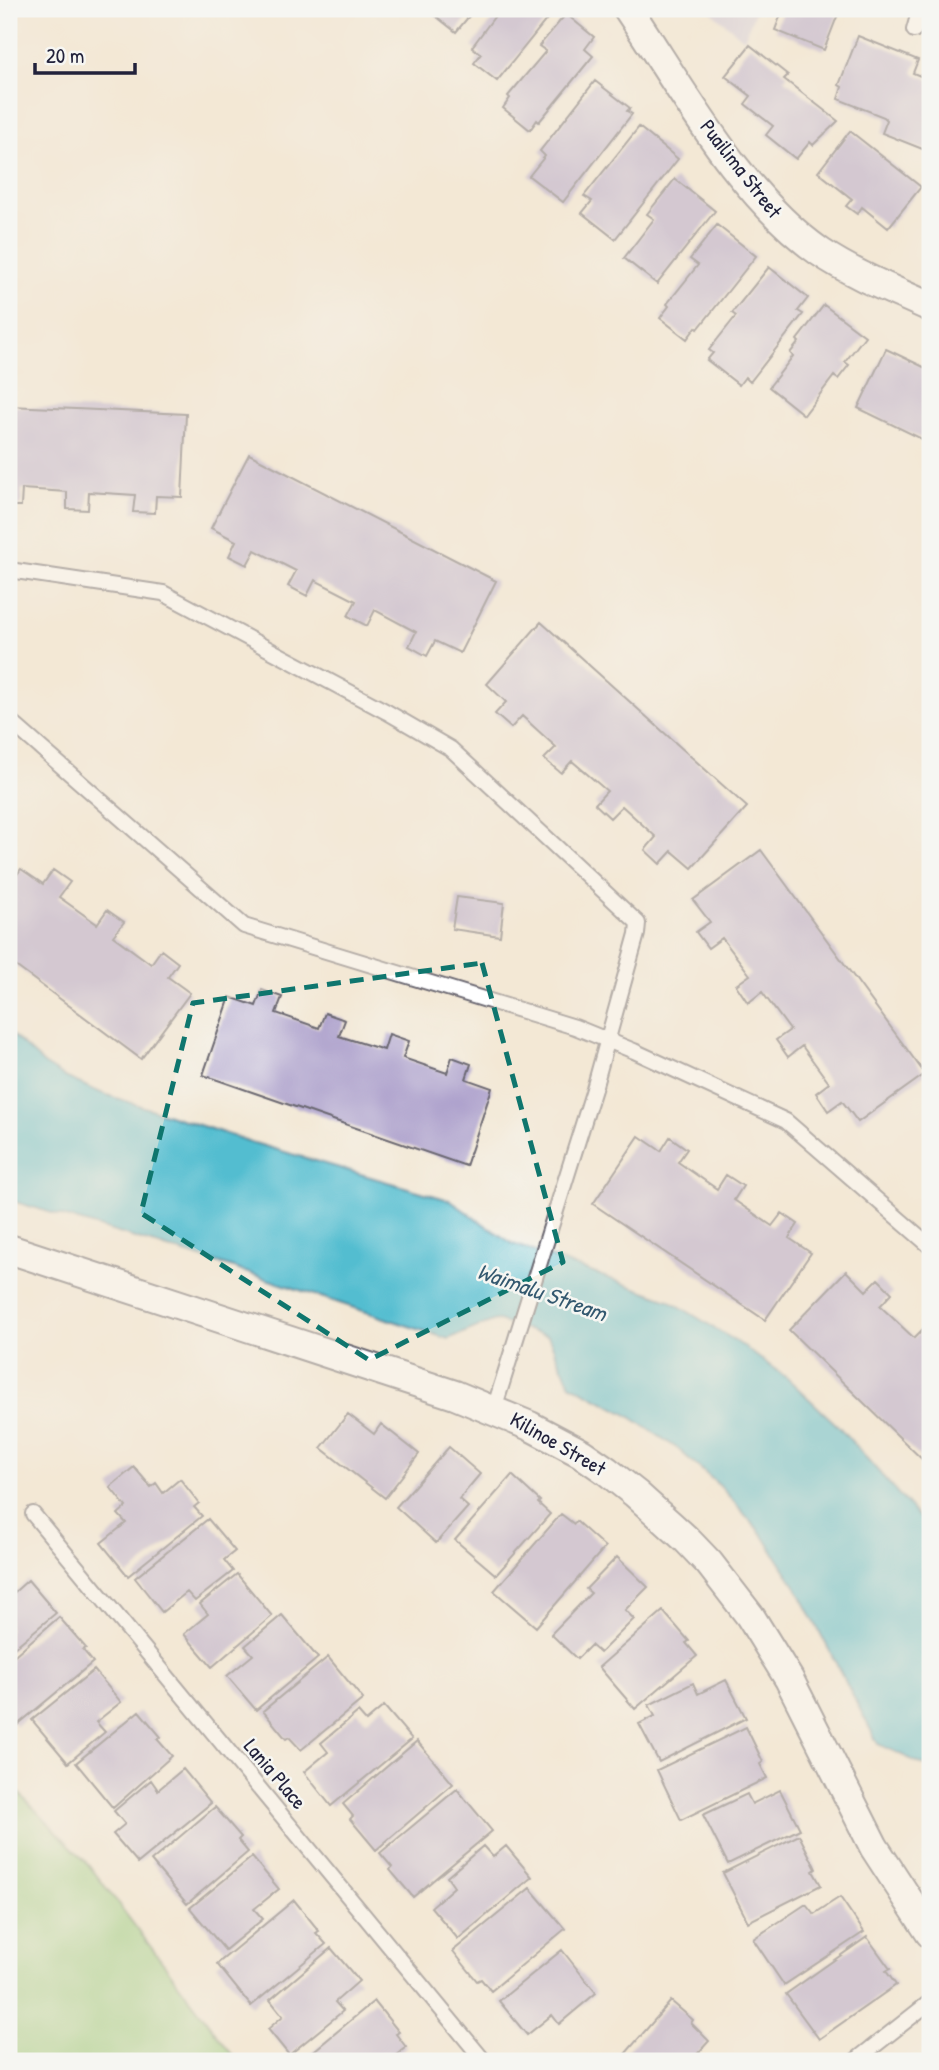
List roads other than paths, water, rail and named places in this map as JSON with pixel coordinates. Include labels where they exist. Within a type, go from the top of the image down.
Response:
[{"type":"street","name":"Puailima Street","points":[[628,9],[722,149],[755,192],[786,225],[820,252],[860,276],[930,307]]},
{"type":"street","name":"Kilinoe Street","points":[[9,1249],[494,1409],[558,1440],[607,1471],[662,1516],[709,1563],[750,1616],[789,1679],[874,1847],[930,1933]]},
{"type":"lane","points":[[914,30],[920,9]]},
{"type":"lane","points":[[9,570],[163,593],[452,749],[638,923],[608,1040],[494,1409]]},
{"type":"lane","points":[[9,720],[244,926],[561,1023],[608,1040],[786,1121],[930,1246]]},
{"type":"lane","name":"Lania Place","points":[[33,1514],[484,2061]]},
{"type":"lane","points":[[855,2061],[930,2002]]},
{"type":"water","name":"Waimalu Stream","points":[[9,1032],[44,1064],[101,1093],[254,1143],[449,1200],[513,1244],[669,1300],[737,1342],[787,1378],[839,1427],[930,1530],[930,1768],[878,1744],[799,1592],[762,1534],[721,1487],[678,1449],[628,1415],[570,1384],[548,1336],[495,1320],[448,1339],[224,1265],[9,1200]]}]
